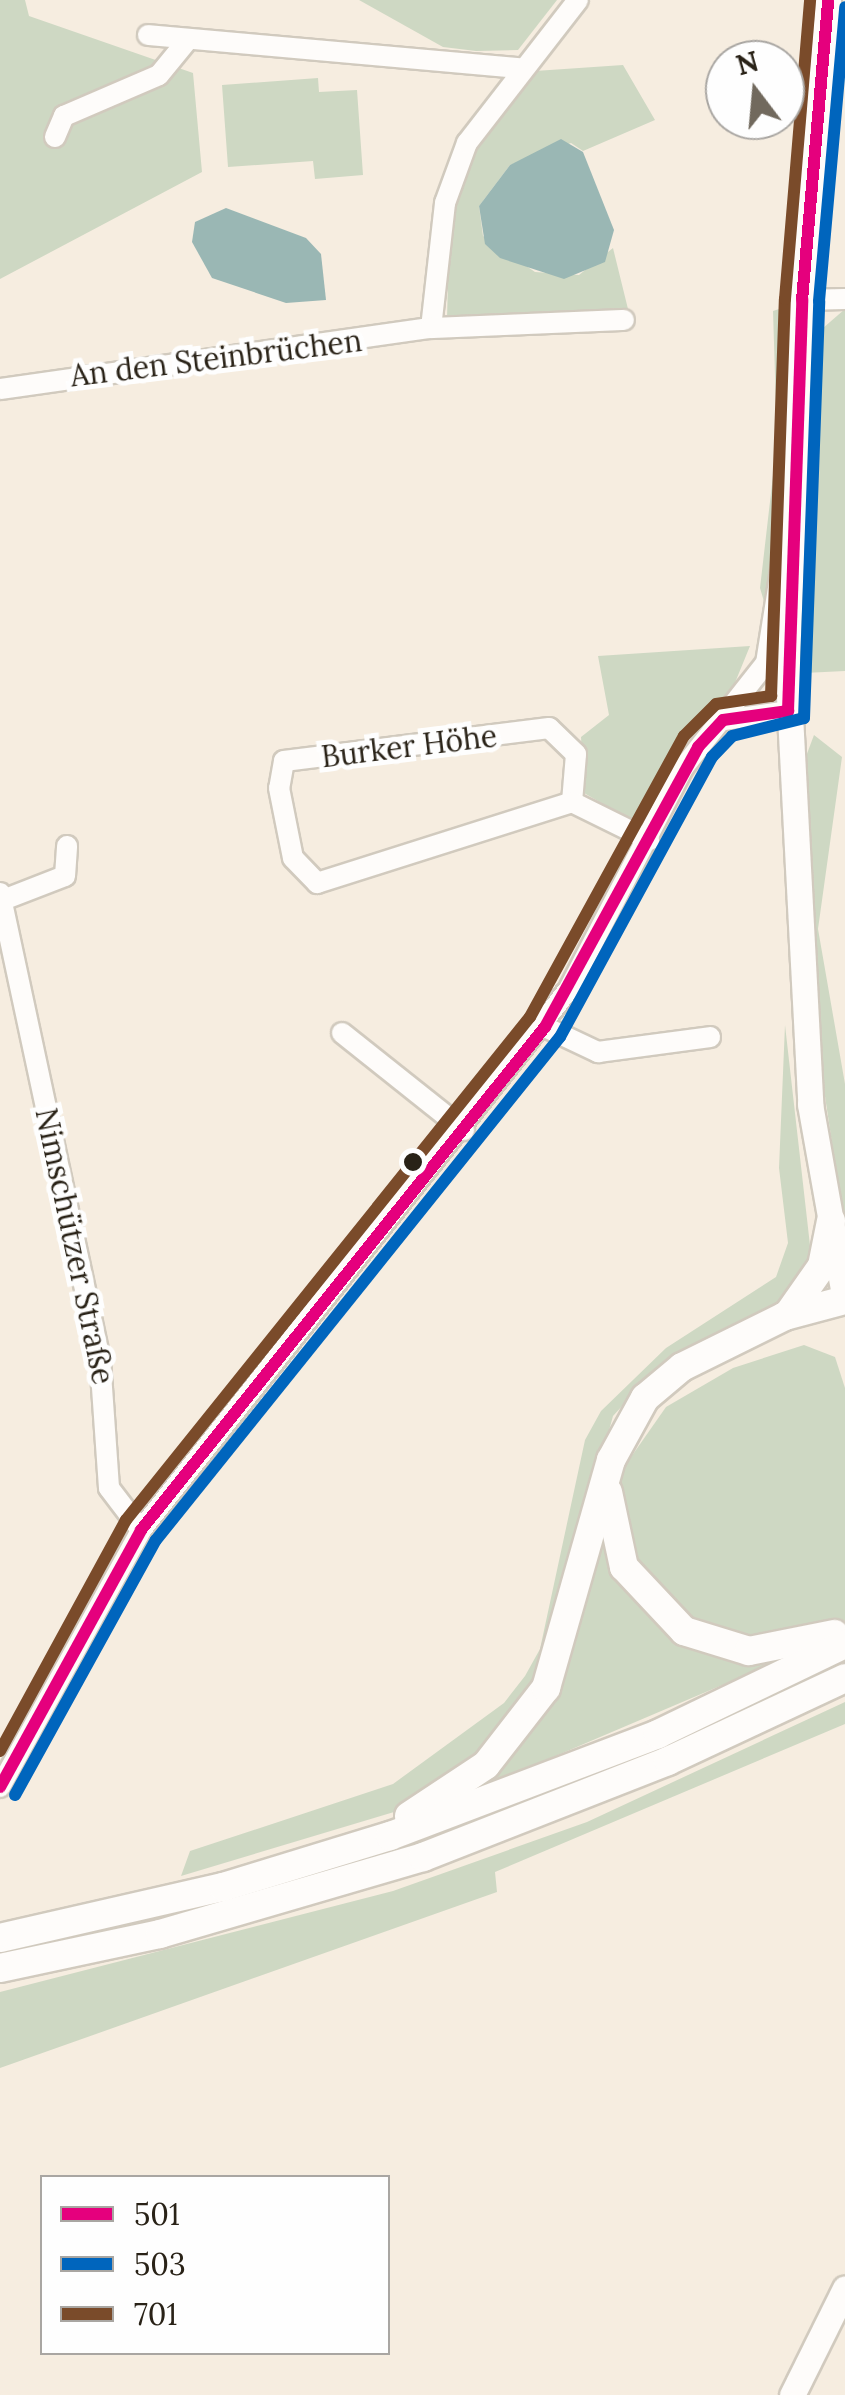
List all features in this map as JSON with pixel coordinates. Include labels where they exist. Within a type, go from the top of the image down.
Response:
[{"type":"highway","points":[[785,1316],[822,1266],[830,1221]]},
{"type":"highway","points":[[360,1845],[466,1781],[534,1708],[565,1645],[607,1478],[625,1426],[656,1386],[785,1316],[845,1300]]},
{"type":"highway","points":[[746,1339],[845,1317]]},
{"type":"highway","points":[[607,1478],[624,1568],[684,1631],[767,1651],[845,1630]]},
{"type":"highway","points":[[0,1938],[360,1845],[658,1734],[845,1644]]},
{"type":"highway","points":[[0,1968],[160,1934],[423,1857],[651,1768],[845,1678]]},
{"type":"main road","points":[[828,0],[802,300],[790,524],[788,712],[807,1068],[845,1300]]},
{"type":"main road","points":[[792,2395],[845,2288]]},
{"type":"street","points":[[431,328],[445,203],[467,143],[521,68],[578,0]]},
{"type":"street","points":[[148,35],[186,42],[521,68]]},
{"type":"street","points":[[55,137],[64,116],[159,75],[186,42]]},
{"type":"street","points":[[802,300],[845,299]]},
{"type":"street","name":"An den Steinbrüchen","points":[[0,389],[431,328],[624,320]]},
{"type":"street","points":[[0,1788],[140,1530],[545,1027],[649,840],[684,768],[766,663],[790,524]]},
{"type":"street","points":[[723,720],[788,712]]},
{"type":"street","name":"Burker Höhe","points":[[549,728],[576,754],[572,802],[317,883],[292,858],[279,788],[284,761],[549,728]]},
{"type":"street","points":[[572,802],[649,840]]},
{"type":"street","name":"Nimschützer Straße","points":[[67,846],[65,876],[1,897],[7,956],[100,1359],[109,1488],[140,1530]]},
{"type":"street","points":[[545,1027],[598,1052],[710,1037]]},
{"type":"street","points":[[342,1033],[464,1130]]},
{"type":"green space","points":[[0,0],[25,0],[29,16],[193,73],[202,172],[0,279]]},
{"type":"green space","points":[[359,0],[557,0],[518,50],[476,51],[443,47]]},
{"type":"green space","points":[[623,65],[655,120],[583,151],[571,143],[510,165],[479,206],[483,236],[535,272],[579,275],[613,248],[628,309],[447,319],[450,204],[474,149],[535,71]]},
{"type":"green space","points":[[318,78],[319,92],[357,90],[363,175],[315,179],[313,161],[228,167],[222,85]]},
{"type":"green space","points":[[782,308],[790,313],[768,615],[760,588],[777,441],[773,311]]},
{"type":"green space","points":[[845,309],[845,671],[804,673],[815,335]]},
{"type":"green space","points":[[750,646],[732,690],[671,752],[636,823],[584,793],[581,737],[609,715],[598,656]]},
{"type":"green space","points":[[814,735],[842,757],[818,929],[845,1084],[845,1229],[818,1050],[802,767]]},
{"type":"green space","points":[[785,1025],[812,1263],[794,1298],[634,1393],[613,1416],[541,1677],[485,1756],[404,1809],[181,1876],[190,1851],[393,1784],[504,1703],[525,1676],[540,1649],[585,1440],[601,1411],[666,1348],[776,1277],[788,1243],[779,1168]]},
{"type":"green space","points":[[804,1345],[835,1357],[845,1388],[845,1621],[790,1640],[715,1640],[630,1569],[618,1493],[624,1467],[666,1407],[733,1368]]},
{"type":"green space","points":[[601,1519],[631,1594],[660,1626],[712,1655],[769,1665],[478,1789],[514,1750]]},
{"type":"green space","points":[[845,1702],[845,1724],[495,1872],[497,1892],[0,2068],[0,1992],[393,1891],[587,1822]]},
{"type":"water","points":[[561,139],[583,152],[614,230],[605,262],[564,279],[500,258],[485,244],[479,206],[510,165]]},
{"type":"water","points":[[226,208],[306,238],[321,254],[326,300],[286,303],[212,278],[192,242],[195,222]]},
{"type":"transit line","name":"701","points":[[0,1751],[126,1520],[530,1017],[684,736],[716,704],[771,696],[785,299],[810,0]]},
{"type":"transit line","name":"501","points":[[0,1787],[141,1530],[545,1027],[698,747],[723,720],[788,711],[802,300],[828,0]]},
{"type":"transit line","name":"503","points":[[15,1795],[156,1540],[560,1037],[712,757],[732,736],[804,718],[819,301],[845,7]]}]
